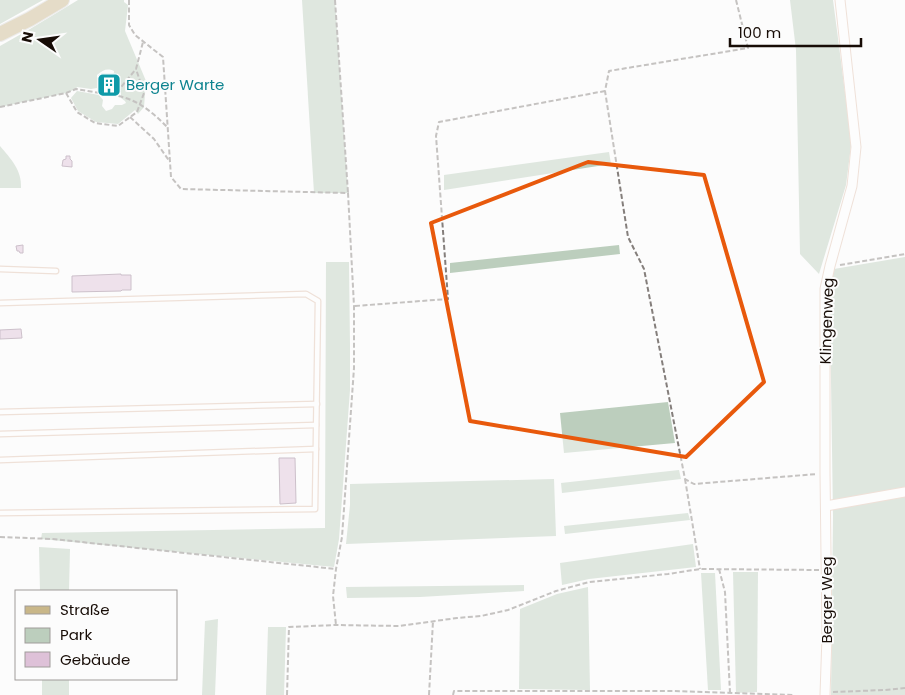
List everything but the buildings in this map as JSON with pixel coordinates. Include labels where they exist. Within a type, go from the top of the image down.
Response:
[{"type":"main road","points":[[0,34],[62,0]]},
{"type":"street","name":"Klingenweg","points":[[826,506],[825,289],[852,186],[856,147],[840,0]]},
{"type":"street","points":[[826,506],[905,492]]},
{"type":"street","name":"Berger Weg","points":[[825,694],[828,636],[826,506]]},
{"type":"lane","points":[[0,269],[56,271]]},
{"type":"lane","points":[[0,303],[306,294],[318,301],[315,509],[0,513]]},
{"type":"lane","points":[[0,412],[317,404]]},
{"type":"lane","points":[[0,434],[316,425]]},
{"type":"lane","points":[[0,460],[316,449]]},
{"type":"path","points":[[129,0],[129,25],[143,42],[163,57],[171,177],[182,189],[348,193]]},
{"type":"path","points":[[335,0],[354,306],[354,368],[342,537],[336,569],[334,596],[336,625]]},
{"type":"path","points":[[700,570],[685,479],[644,269],[628,236],[605,91],[609,71],[748,48],[736,0]]},
{"type":"path","points":[[111,95],[117,92],[136,69],[143,42]]},
{"type":"path","points":[[66,93],[77,112],[95,123],[118,126],[137,112],[144,93],[136,69]]},
{"type":"path","points":[[0,107],[66,93],[76,89],[120,96],[132,100],[156,115],[168,128]]},
{"type":"path","points":[[354,306],[448,299],[436,136],[440,122],[605,91]]},
{"type":"path","points":[[130,117],[154,139],[170,162]]},
{"type":"path","points":[[830,266],[905,254]]},
{"type":"path","points":[[685,479],[694,484],[825,473]]},
{"type":"path","points":[[0,537],[52,539],[336,569]]},
{"type":"path","points":[[719,569],[725,592],[730,693]]},
{"type":"path","points":[[286,695],[289,627],[336,625],[399,626],[481,616],[508,610],[556,591],[590,582],[700,570],[826,570]]},
{"type":"path","points":[[430,695],[433,621]]},
{"type":"path","points":[[825,694],[905,688]]},
{"type":"path","points":[[453,695],[454,691],[674,691],[794,695]]},
{"type":"highlighted area","points":[[588,162],[704,175],[764,382],[686,457],[470,421],[431,223]]},
{"type":"green space","points":[[0,0],[43,0],[0,24]]},
{"type":"green space","points":[[78,0],[124,0],[128,5],[125,31],[146,81],[144,107],[138,114],[135,110],[118,124],[96,122],[78,111],[71,98],[77,91],[99,95],[103,100],[102,106],[106,111],[112,109],[115,105],[126,103],[121,98],[121,91],[115,82],[114,71],[107,70],[97,75],[97,88],[77,87],[66,93],[0,107],[0,46]]},
{"type":"green space","points":[[302,0],[335,0],[348,193],[314,193]]},
{"type":"green space","points":[[790,0],[833,0],[849,123],[851,146],[846,185],[819,274],[800,254],[796,50]]},
{"type":"green space","points":[[0,146],[18,170],[21,188],[0,188]]},
{"type":"green space","points":[[609,152],[611,164],[444,190],[444,175]]},
{"type":"green space","points":[[619,245],[620,254],[450,273],[450,263]]},
{"type":"green space","points":[[905,257],[905,695],[831,695],[833,516],[829,291],[834,269]]},
{"type":"green space","points":[[326,262],[349,262],[350,390],[339,539],[334,567],[41,539],[42,533],[325,528]]},
{"type":"green space","points":[[668,402],[675,443],[564,453],[560,413]]},
{"type":"green space","points":[[679,470],[681,479],[562,493],[561,483]]},
{"type":"green space","points":[[554,479],[556,536],[346,544],[350,484]]},
{"type":"green space","points":[[688,513],[690,520],[565,534],[564,526]]},
{"type":"green space","points":[[693,544],[696,567],[589,579],[562,585],[560,563]]},
{"type":"green space","points":[[39,547],[70,549],[69,590],[40,590]]},
{"type":"green space","points":[[733,572],[758,572],[757,692],[736,693]]},
{"type":"green space","points":[[701,573],[715,573],[721,690],[708,690]]},
{"type":"green space","points":[[524,585],[524,591],[420,597],[347,598],[346,587]]},
{"type":"green space","points":[[588,587],[590,690],[519,689],[520,609],[557,594]]},
{"type":"green space","points":[[218,619],[215,695],[202,695],[205,621]]},
{"type":"green space","points":[[268,627],[286,627],[284,695],[266,695]]},
{"type":"green space","points":[[42,680],[69,680],[69,695],[42,695]]},
{"type":"place","name":"Berger Warte","points":[[109,85]]}]
